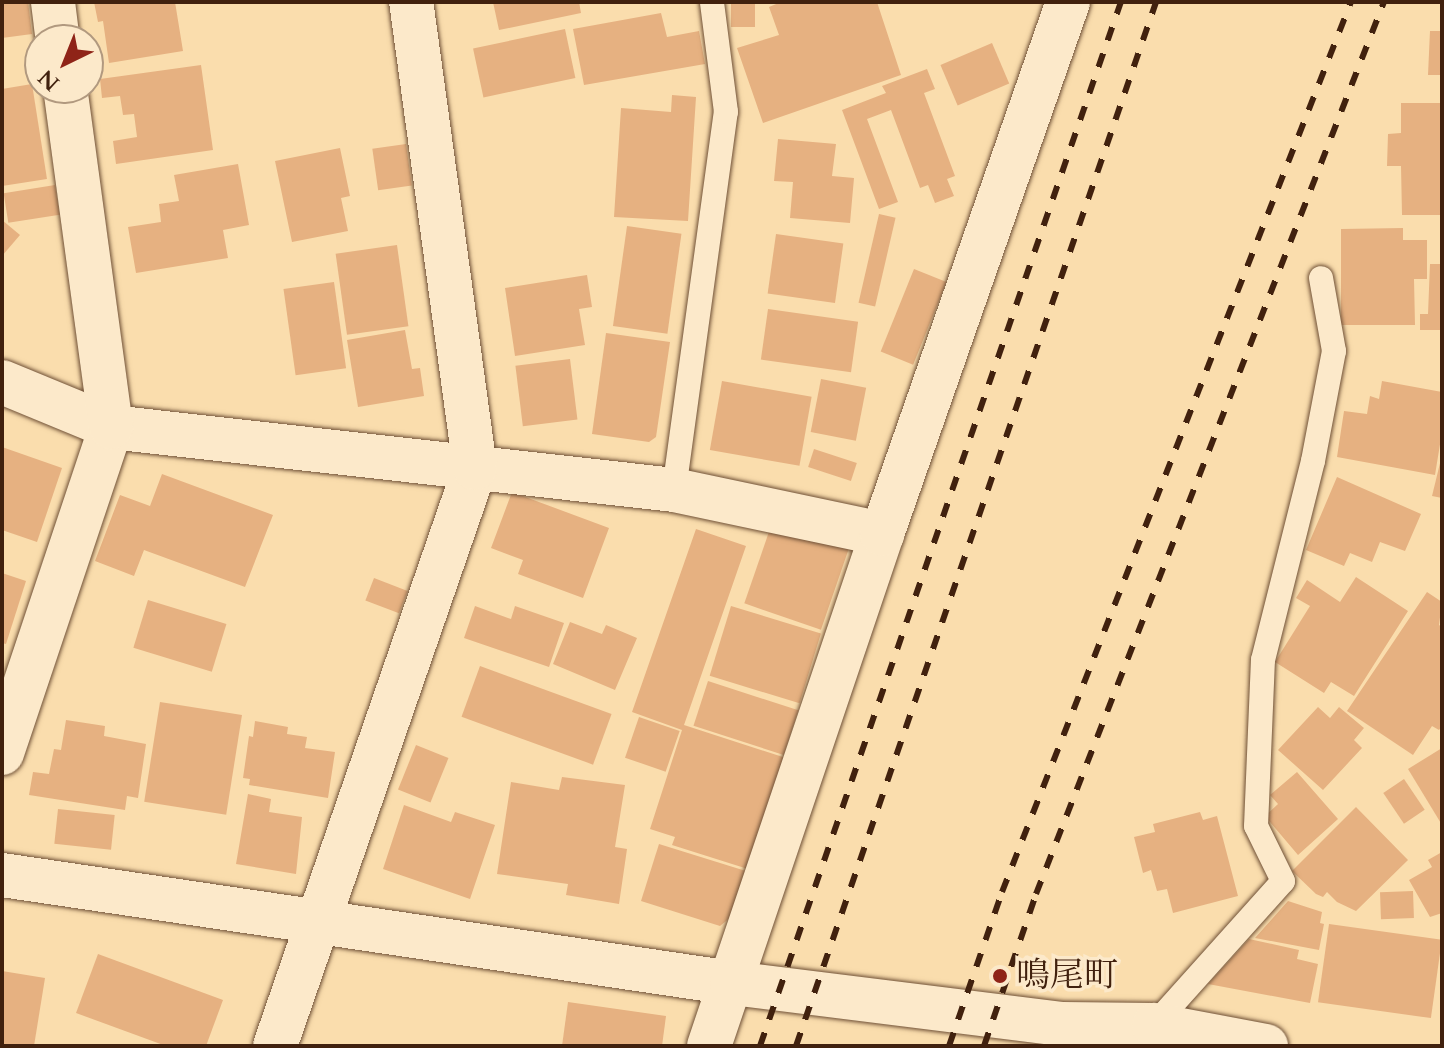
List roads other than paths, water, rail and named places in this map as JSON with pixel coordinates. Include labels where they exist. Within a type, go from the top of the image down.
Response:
[{"type":"street","points":[[53,2],[56,24]]},
{"type":"street","points":[[275,1046],[475,468],[411,2]]},
{"type":"street","points":[[709,1046],[882,534],[1068,2]]},
{"type":"street","points":[[2,753],[111,427],[67,104]]},
{"type":"street","points":[[2,382],[111,427],[674,490],[882,534]]},
{"type":"street","points":[[2,875],[732,983],[1058,1035],[1154,1025],[1266,1046]]},
{"type":"lane","points":[[674,490],[726,112],[712,2]]},
{"type":"lane","points":[[1154,1025],[1283,881],[1256,826],[1263,660],[1313,461],[1334,351],[1321,278]]},
{"type":"railway","points":[[760,1046],[1121,2]]},
{"type":"railway","points":[[796,1046],[1156,2]]},
{"type":"railway","points":[[949,1046],[1002,892],[1351,2]]},
{"type":"railway","points":[[984,1046],[1036,894],[1384,2]]},
{"type":"place","name":"鳴尾町","points":[[1000,976]]}]
